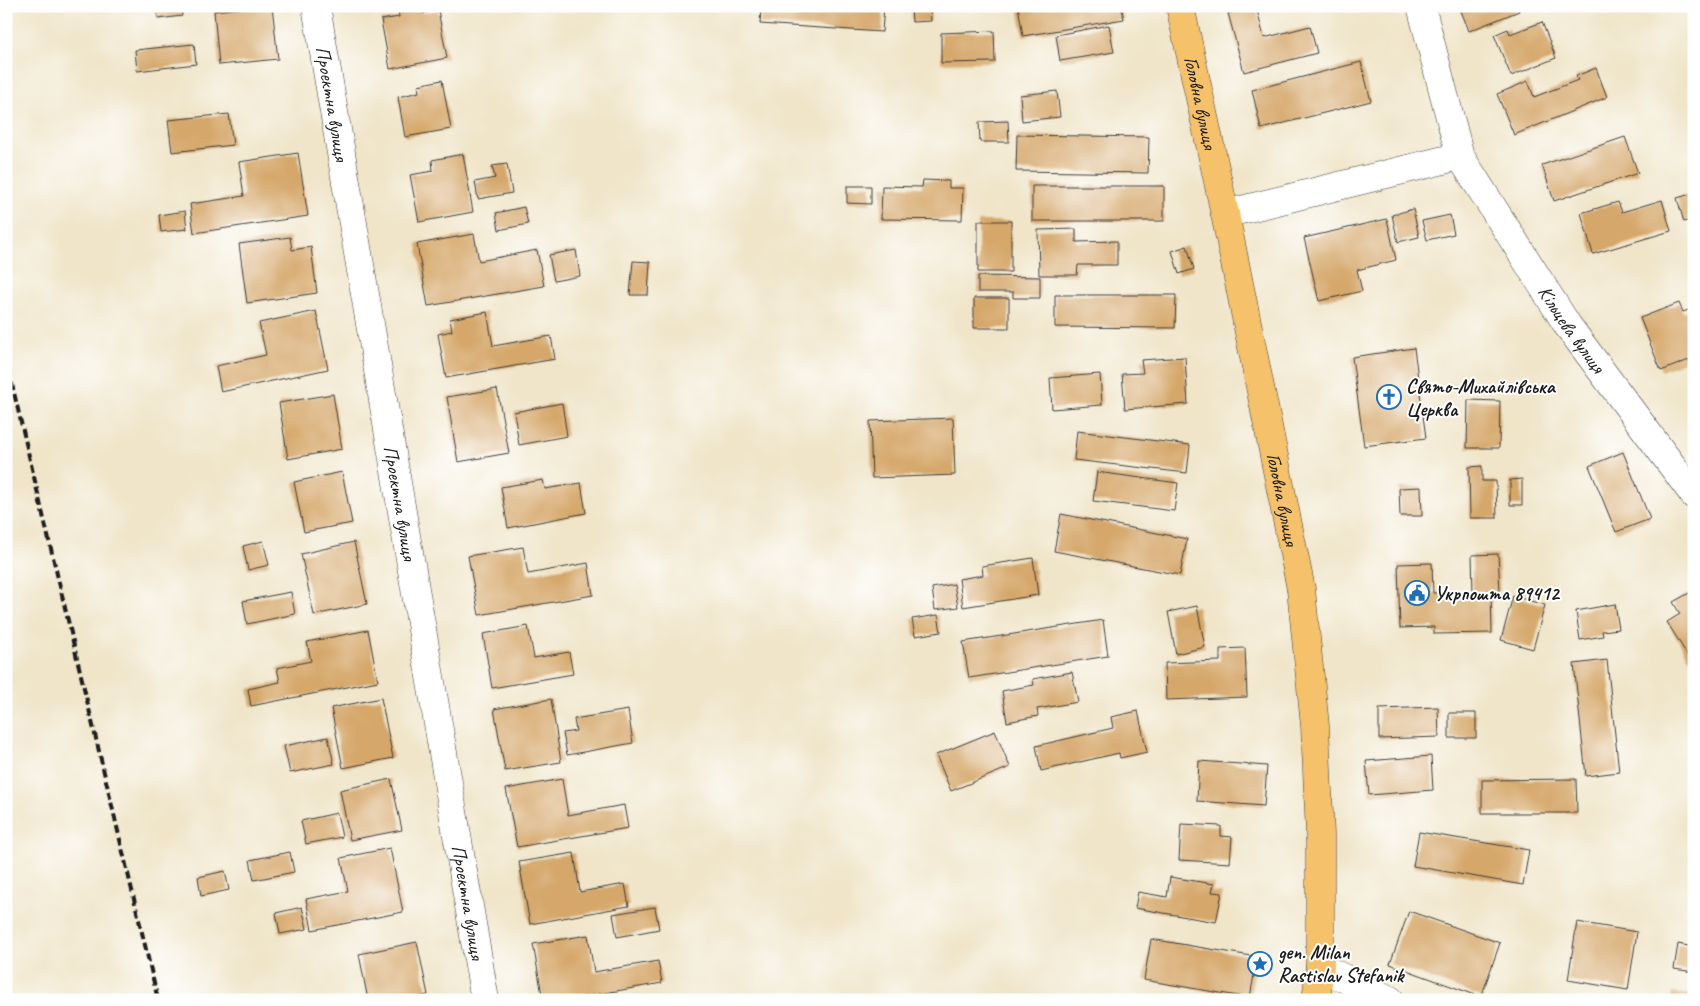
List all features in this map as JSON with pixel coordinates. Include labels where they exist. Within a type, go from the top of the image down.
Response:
[{"type":"main road","name":"Головна вулиця","points":[[1180,6],[1225,214],[1300,589],[1315,726],[1320,835],[1320,967],[1316,1000]]},
{"type":"street","name":"Проектна вулиця","points":[[316,6],[484,1000]]},
{"type":"street","name":"Кільцева вулиця","points":[[1421,6],[1460,156],[1568,326],[1694,495]]},
{"type":"street","points":[[1225,214],[1460,156]]},
{"type":"street","points":[[1320,967],[1390,1000]]},
{"type":"building","points":[[157,6],[181,6],[182,16],[158,19]]},
{"type":"building","points":[[272,6],[278,59],[219,65],[214,11]]},
{"type":"building","points":[[422,6],[423,13],[438,10],[447,58],[390,69],[381,20],[399,17],[398,9]]},
{"type":"building","points":[[761,6],[884,6],[882,32],[760,24]]},
{"type":"building","points":[[911,6],[930,6],[931,21],[912,22]]},
{"type":"building","points":[[1018,6],[1121,6],[1124,19],[1023,36]]},
{"type":"building","points":[[1256,6],[1264,38],[1310,26],[1317,53],[1244,72],[1228,13]]},
{"type":"building","points":[[1459,6],[1517,6],[1519,11],[1469,31]]},
{"type":"building","points":[[1542,22],[1556,58],[1511,76],[1494,35],[1508,29],[1510,34]]},
{"type":"building","points":[[1109,25],[1114,52],[1060,61],[1056,35]]},
{"type":"building","points":[[994,31],[995,62],[941,63],[941,33]]},
{"type":"building","points":[[194,44],[196,64],[137,71],[135,50]]},
{"type":"building","points":[[1361,62],[1371,101],[1261,129],[1252,90]]},
{"type":"building","points":[[1596,68],[1607,97],[1514,135],[1497,94],[1528,81],[1534,97],[1578,80],[1576,76]]},
{"type":"building","points":[[442,80],[451,129],[405,137],[398,97],[419,92],[418,85]]},
{"type":"building","points":[[1057,91],[1060,117],[1022,121],[1020,95]]},
{"type":"building","points":[[229,114],[233,145],[172,152],[168,120]]},
{"type":"building","points":[[1008,121],[1009,142],[980,142],[979,122]]},
{"type":"building","points":[[1017,135],[1149,137],[1148,173],[1016,171]]},
{"type":"building","points":[[1625,137],[1638,173],[1554,201],[1542,165]]},
{"type":"building","points":[[298,153],[308,216],[194,233],[190,204],[244,196],[239,162]]},
{"type":"building","points":[[463,154],[473,212],[419,222],[410,175],[433,171],[432,160]]},
{"type":"building","points":[[507,164],[512,193],[478,199],[475,182],[495,178],[492,166]]},
{"type":"building","points":[[923,180],[949,181],[949,188],[963,188],[962,220],[881,219],[882,186],[922,187]]},
{"type":"building","points":[[847,186],[871,186],[871,204],[847,203]]},
{"type":"building","points":[[1032,186],[1164,186],[1164,221],[1032,221]]},
{"type":"building","points":[[1694,193],[1694,219],[1684,222],[1677,198]]},
{"type":"building","points":[[1662,200],[1671,231],[1593,254],[1581,213],[1618,202],[1622,212]]},
{"type":"building","points":[[524,207],[528,224],[499,230],[496,213]]},
{"type":"building","points":[[1413,209],[1419,237],[1398,242],[1392,215]]},
{"type":"building","points":[[185,211],[187,229],[161,232],[159,215]]},
{"type":"building","points":[[1450,215],[1454,234],[1427,240],[1422,221]]},
{"type":"building","points":[[1387,219],[1396,260],[1357,270],[1362,291],[1319,301],[1304,238]]},
{"type":"building","points":[[978,221],[1011,221],[1011,272],[978,272]]},
{"type":"building","points":[[1076,229],[1076,242],[1117,241],[1117,265],[1078,265],[1077,275],[1039,275],[1038,230]]},
{"type":"building","points":[[474,234],[479,261],[537,250],[544,286],[428,306],[417,244]]},
{"type":"building","points":[[290,237],[292,250],[311,247],[317,293],[247,303],[239,244]]},
{"type":"building","points":[[1187,246],[1194,269],[1179,274],[1172,251]]},
{"type":"building","points":[[576,250],[580,276],[554,281],[549,255]]},
{"type":"building","points":[[633,261],[650,262],[648,295],[630,295]]},
{"type":"building","points":[[978,276],[1040,277],[1040,298],[1013,298],[1013,292],[978,292]]},
{"type":"building","points":[[1055,295],[1176,295],[1175,328],[1055,327]]},
{"type":"building","points":[[974,298],[1009,298],[1009,328],[974,328]]},
{"type":"building","points":[[1679,303],[1683,312],[1694,308],[1694,358],[1661,371],[1640,318]]},
{"type":"building","points":[[316,311],[328,369],[221,392],[216,366],[266,355],[259,323]]},
{"type":"building","points":[[487,312],[493,346],[551,336],[555,359],[446,378],[438,334],[452,331],[450,319]]},
{"type":"building","name":"Свято-Михайлівська Церква","points":[[1414,348],[1426,438],[1364,446],[1352,357]]},
{"type":"building","points":[[1185,357],[1188,404],[1125,409],[1122,374],[1143,373],[1141,360]]},
{"type":"building","points":[[1100,374],[1102,405],[1052,409],[1050,378]]},
{"type":"building","points":[[497,389],[509,453],[458,462],[447,397]]},
{"type":"building","points":[[333,394],[342,449],[288,459],[279,403]]},
{"type":"building","points":[[1468,400],[1500,401],[1499,448],[1467,448]]},
{"type":"building","points":[[562,403],[567,436],[519,445],[514,412]]},
{"type":"building","points":[[953,418],[955,475],[872,478],[870,421]]},
{"type":"building","points":[[1077,431],[1190,445],[1187,473],[1074,460]]},
{"type":"building","points":[[1623,452],[1650,519],[1616,532],[1589,466]]},
{"type":"building","points":[[1482,466],[1482,481],[1496,481],[1497,518],[1470,518],[1469,467]]},
{"type":"building","points":[[342,472],[352,523],[304,532],[294,482]]},
{"type":"building","points":[[1097,472],[1178,483],[1174,511],[1093,501]]},
{"type":"building","points":[[1522,479],[1522,505],[1510,505],[1510,480]]},
{"type":"building","points":[[543,480],[545,489],[581,483],[586,513],[508,528],[501,487]]},
{"type":"building","points":[[1421,487],[1422,516],[1400,516],[1399,488]]},
{"type":"building","points":[[1061,514],[1187,539],[1180,575],[1054,551]]},
{"type":"building","points":[[263,541],[269,565],[248,570],[243,546]]},
{"type":"building","points":[[354,542],[367,604],[314,615],[301,554]]},
{"type":"building","points":[[523,547],[528,574],[588,563],[593,595],[479,615],[468,556]]},
{"type":"building","points":[[1498,554],[1500,591],[1491,591],[1492,633],[1434,634],[1434,627],[1400,628],[1398,564],[1432,563],[1433,593],[1473,593],[1472,555]]},
{"type":"building","points":[[1033,558],[1038,595],[963,607],[959,579],[983,575],[982,566]]},
{"type":"building","points":[[954,584],[958,607],[935,610],[932,588]]},
{"type":"building","points":[[291,592],[295,614],[247,624],[243,601]]},
{"type":"building","points":[[1691,592],[1694,597],[1694,659],[1691,661],[1667,622],[1680,614],[1673,602]]},
{"type":"building","points":[[1513,596],[1545,605],[1533,649],[1501,640]]},
{"type":"building","points":[[1615,604],[1619,629],[1602,631],[1603,636],[1580,640],[1576,611]]},
{"type":"building","points":[[1197,606],[1205,647],[1176,654],[1168,612]]},
{"type":"building","points":[[938,615],[941,632],[915,636],[912,619]]},
{"type":"building","points":[[1103,620],[1108,656],[969,678],[963,642]]},
{"type":"building","points":[[528,626],[534,658],[569,652],[573,674],[492,688],[483,634]]},
{"type":"building","points":[[368,630],[378,681],[251,706],[248,689],[280,682],[277,668],[311,661],[307,642]]},
{"type":"building","points":[[1245,648],[1247,697],[1166,700],[1165,663],[1220,661],[1220,649]]},
{"type":"building","points":[[1607,660],[1619,772],[1586,776],[1574,664]]},
{"type":"building","points":[[1072,672],[1078,702],[1037,709],[1038,716],[1007,722],[1002,691],[1034,685],[1033,679]]},
{"type":"building","points":[[381,698],[393,758],[343,768],[331,708]]},
{"type":"building","points":[[551,699],[561,762],[505,771],[494,709]]},
{"type":"building","points":[[1438,707],[1439,737],[1379,739],[1379,709]]},
{"type":"building","points":[[628,710],[633,743],[567,755],[563,733],[576,731],[574,719]]},
{"type":"building","points":[[1138,711],[1147,752],[1120,758],[1119,753],[1041,771],[1036,746],[1113,728],[1111,717]]},
{"type":"building","points":[[1449,713],[1476,713],[1476,738],[1449,738]]},
{"type":"building","points":[[995,731],[1010,767],[951,791],[936,755]]},
{"type":"building","points":[[328,737],[334,764],[290,773],[284,746]]},
{"type":"building","points":[[1431,756],[1433,790],[1369,795],[1366,761]]},
{"type":"building","points":[[1199,761],[1267,766],[1264,806],[1197,801]]},
{"type":"building","points":[[391,779],[402,830],[350,840],[340,790]]},
{"type":"building","points":[[562,779],[568,815],[624,805],[628,828],[517,847],[506,789]]},
{"type":"building","points":[[1576,779],[1577,813],[1482,813],[1482,780]]},
{"type":"building","points":[[337,813],[342,837],[306,844],[301,821]]},
{"type":"building","points":[[1181,824],[1221,826],[1221,836],[1232,837],[1230,863],[1179,860]]},
{"type":"building","points":[[1419,832],[1529,850],[1523,885],[1413,866]]},
{"type":"building","points":[[390,848],[403,912],[312,930],[306,899],[348,891],[341,858]]},
{"type":"building","points":[[290,852],[294,872],[254,880],[250,860]]},
{"type":"building","points":[[574,853],[580,892],[625,884],[629,906],[530,924],[519,862]]},
{"type":"building","points":[[225,871],[229,890],[201,896],[198,877]]},
{"type":"building","points":[[1170,877],[1214,884],[1212,892],[1222,893],[1216,922],[1135,908],[1138,892],[1167,897]]},
{"type":"building","points":[[302,907],[307,929],[280,934],[276,913]]},
{"type":"building","points":[[655,907],[659,929],[617,937],[613,914]]},
{"type":"building","points":[[1409,911],[1500,943],[1481,997],[1390,964]]},
{"type":"building","points":[[1577,922],[1637,932],[1628,990],[1568,980]]},
{"type":"building","points":[[588,935],[594,972],[658,961],[662,983],[565,1000],[543,1000],[533,944]]},
{"type":"building","points":[[1151,939],[1257,957],[1250,998],[1144,980]]},
{"type":"building","points":[[417,942],[428,995],[404,1000],[368,1000],[359,954]]},
{"type":"building","points":[[1678,944],[1694,947],[1694,972],[1674,969]]},
{"type":"building","points":[[1672,993],[1694,995],[1694,1000],[1671,1000]]},
{"type":"railway","points":[[6,359],[158,1000]]},
{"type":"place","name":"Свято-Михайлівська Церква","points":[[1389,397]]},
{"type":"place","name":"Укрпошта 89412","points":[[1417,593]]},
{"type":"place","name":"gen. Milan Rastislav Stefanik","points":[[1260,964]]}]
